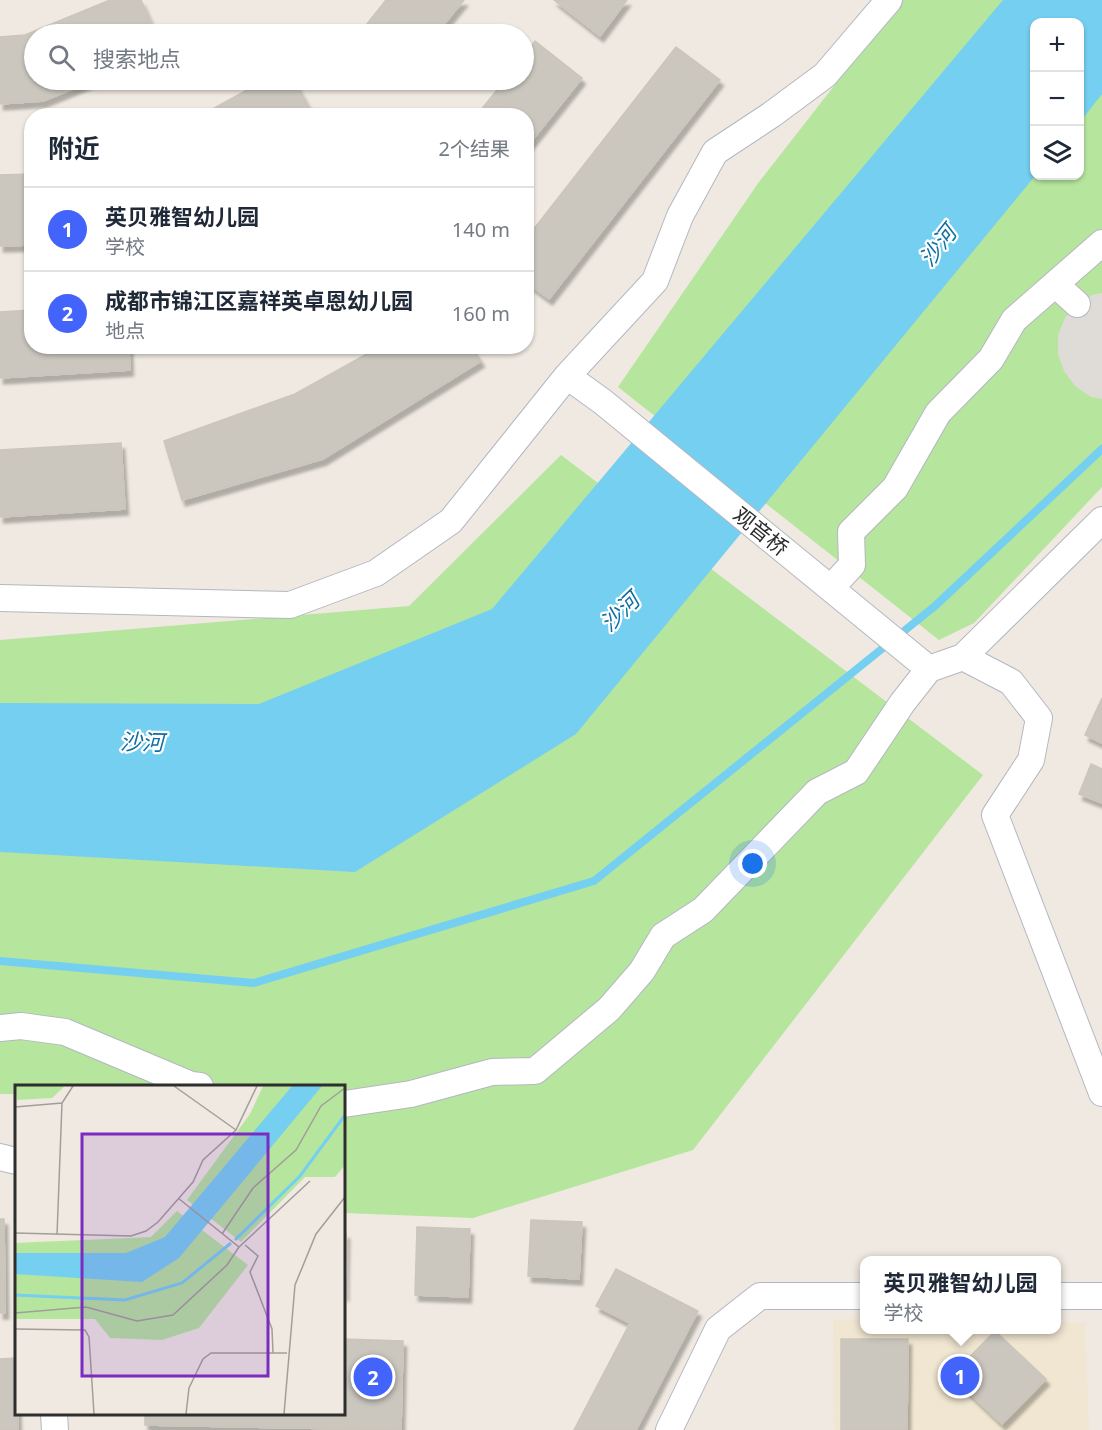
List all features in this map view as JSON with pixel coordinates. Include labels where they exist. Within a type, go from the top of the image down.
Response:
[{"type":"street","points":[[0,598],[291,605],[376,573],[451,521],[567,376],[655,281],[680,216],[715,152],[771,115],[825,75],[889,0]]},
{"type":"street","points":[[831,588],[852,565],[851,532],[896,488],[938,413],[991,359],[1014,320],[1102,243]]},
{"type":"street","points":[[1055,284],[1077,304]]},
{"type":"street","name":"观音桥","points":[[567,376],[603,402],[924,664]]},
{"type":"street","points":[[345,1104],[411,1094],[492,1072],[535,1071],[609,1009],[642,971],[663,936],[704,910],[818,792],[856,772],[903,702],[924,664],[963,657],[1102,520]]},
{"type":"street","points":[[963,657],[1011,682],[1039,718],[1031,760],[995,815],[1102,1093]]},
{"type":"street","points":[[0,1028],[21,1026],[65,1032],[191,1085]]},
{"type":"street","points":[[0,1157],[15,1161]]},
{"type":"street","points":[[669,1430],[718,1329],[760,1296],[860,1296]]},
{"type":"street","points":[[1061,1296],[1102,1296]]},
{"type":"street","points":[[54,1415],[55,1430]]},
{"type":"shaded area","points":[[1102,293],[1102,399],[1091,397],[1075,386],[1064,371],[1058,354],[1058,335],[1065,318],[1077,304],[1092,295]]},
{"type":"shaded area","points":[[860,1319],[860,1334],[1061,1334],[1061,1322],[1085,1322],[1089,1430],[834,1430],[833,1320]]},
{"type":"green space","points":[[901,0],[1102,0],[1102,487],[974,623],[939,640],[618,387],[759,182]]},
{"type":"green space","points":[[561,455],[983,775],[693,1150],[473,1218],[345,1213],[345,1085],[15,1085],[15,1094],[0,1094],[0,640],[409,606]]},
{"type":"water","name":"沙河","points":[[1003,0],[1102,0],[1102,94],[1084,117],[1084,18],[1030,18],[1032,180],[576,734],[355,872],[0,852],[0,703],[259,704],[492,609]]},
{"type":"building","points":[[110,0],[141,0],[152,24],[52,24]]},
{"type":"building","points":[[386,0],[464,0],[444,24],[367,24]]},
{"type":"building","points":[[554,0],[627,0],[600,36]]},
{"type":"building","points":[[24,35],[24,90],[70,90],[43,101],[0,104],[0,37]]},
{"type":"building","points":[[534,42],[582,78],[534,138],[534,108],[482,108],[497,90],[534,90]]},
{"type":"building","points":[[676,47],[720,80],[549,299],[534,288],[534,229]]},
{"type":"building","points":[[247,90],[300,90],[310,108],[214,108]]},
{"type":"building","points":[[24,174],[24,245],[0,246],[0,175]]},
{"type":"building","points":[[24,310],[24,354],[129,354],[130,370],[0,378],[0,312]]},
{"type":"building","points":[[367,354],[476,354],[481,361],[323,459],[182,500],[164,441],[295,394]]},
{"type":"building","points":[[121,443],[125,509],[0,517],[0,450]]},
{"type":"building","points":[[1102,698],[1102,743],[1085,735]]},
{"type":"building","points":[[1091,764],[1102,769],[1102,803],[1079,794]]},
{"type":"building","points":[[0,1219],[4,1219],[5,1313],[0,1313]]},
{"type":"building","points":[[531,1220],[582,1222],[579,1279],[528,1276]]},
{"type":"building","points":[[417,1227],[470,1229],[468,1297],[415,1295]]},
{"type":"building","points":[[345,1233],[346,1233],[345,1295]]},
{"type":"building","points":[[616,1269],[698,1311],[636,1430],[574,1430],[630,1323],[596,1306]]},
{"type":"building","points":[[992,1334],[998,1334],[1046,1379],[1002,1424],[951,1376]]},
{"type":"building","points":[[345,1339],[403,1341],[401,1430],[145,1425],[145,1415],[345,1415]]},
{"type":"building","points":[[841,1339],[908,1339],[907,1430],[841,1430]]},
{"type":"building","points":[[15,1358],[15,1415],[18,1415],[18,1430],[0,1430],[0,1359]]},
{"type":"waterway","points":[[0,961],[254,983],[594,881],[935,606],[1102,449]]},
{"type":"place","name":"英贝雅智幼儿园","points":[[960,1376]]},
{"type":"place","name":"成都市锦江区嘉祥英卓恩幼儿园","points":[[373,1377]]}]
